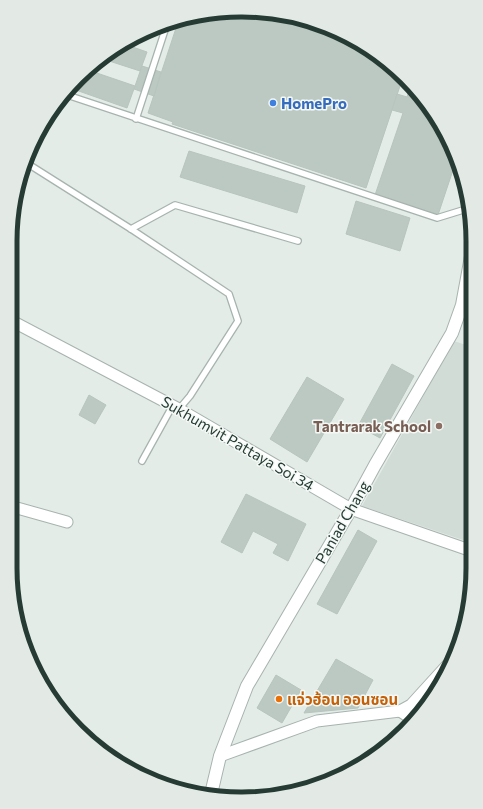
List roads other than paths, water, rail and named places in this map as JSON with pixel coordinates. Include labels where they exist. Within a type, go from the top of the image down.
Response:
[{"type":"street","name":"Paniad Chang","points":[[212,790],[220,756],[246,686],[351,509],[452,333],[462,305],[466,283]]},
{"type":"street","name":"Sukhumvit Pattaya Soi 34","points":[[17,324],[176,407],[351,509],[466,549]]},
{"type":"street","points":[[17,508],[67,522]]},
{"type":"street","points":[[220,756],[317,721],[400,711],[411,705],[438,676]]},
{"type":"street","points":[[400,711],[409,717]]},
{"type":"lane","points":[[136,119],[165,31]]},
{"type":"lane","points":[[70,96],[437,218],[464,210]]},
{"type":"lane","points":[[30,165],[131,229],[229,294],[238,321],[190,396],[176,407],[142,461]]},
{"type":"lane","points":[[131,229],[175,205],[298,241]]},
{"type":"place","name":"HomePro","points":[[273,103]]},
{"type":"place","name":"Tantrarak School","points":[[439,426]]},
{"type":"place","name":"แจ่วฮ้อน ออนซอน","points":[[279,699]]}]
